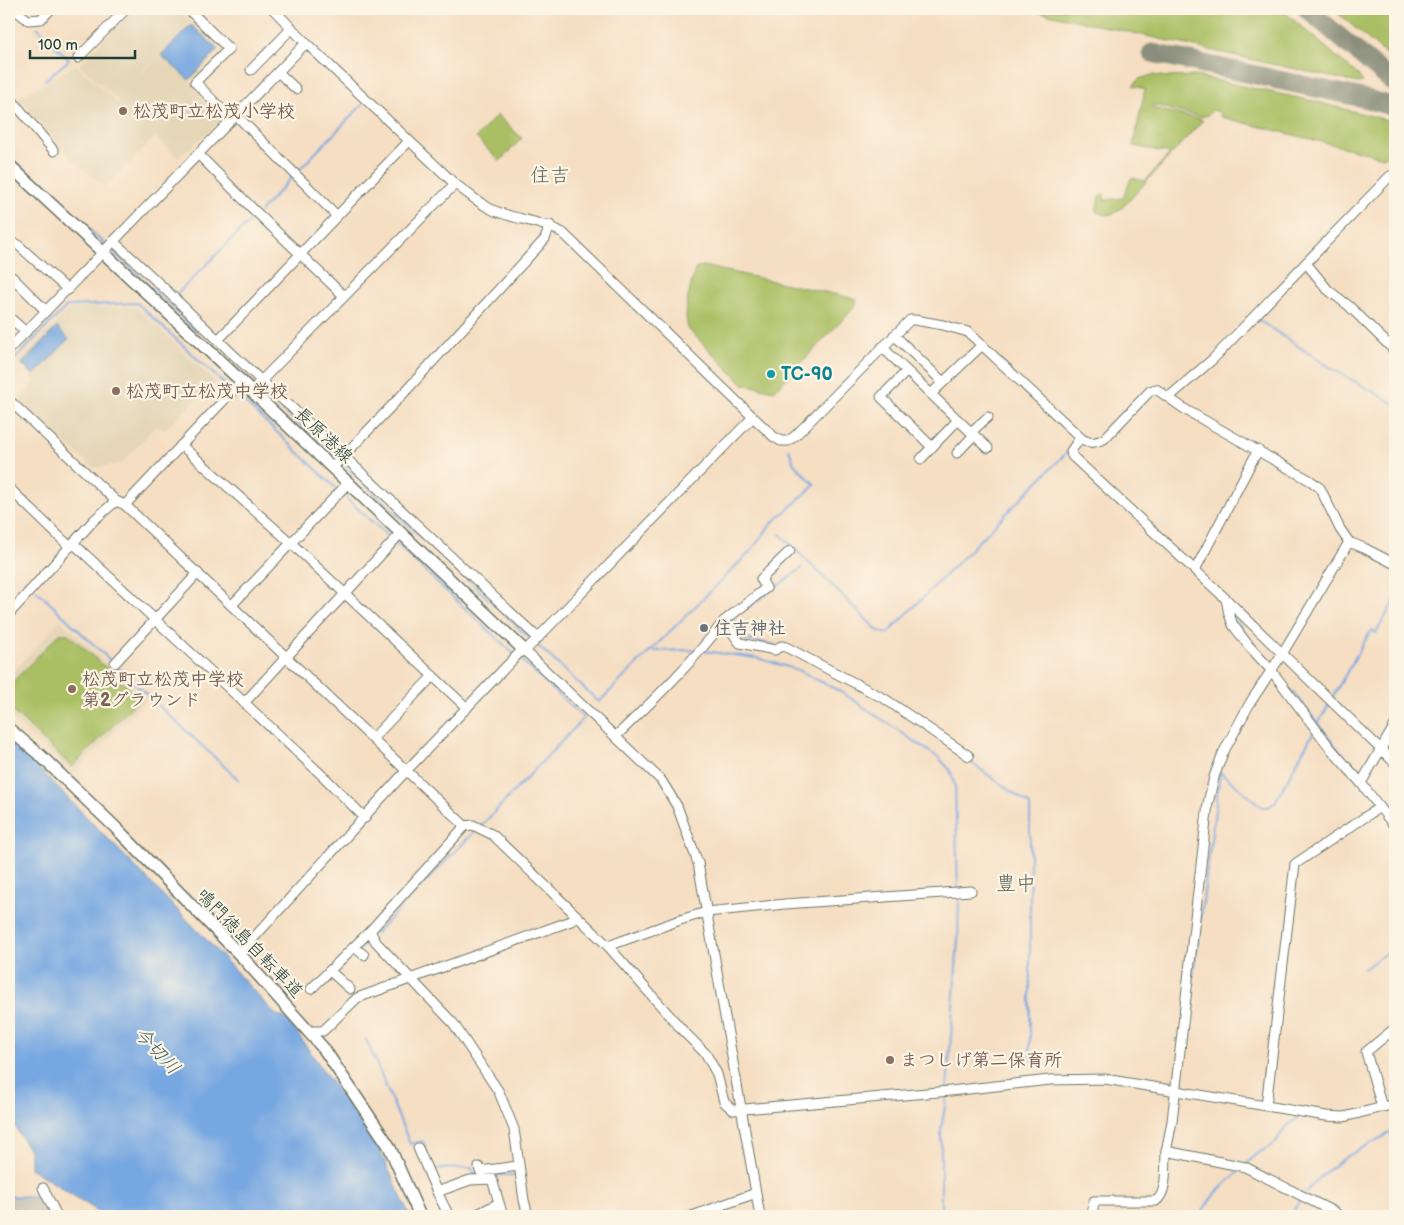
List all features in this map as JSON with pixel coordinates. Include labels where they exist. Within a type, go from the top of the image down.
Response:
[{"type":"main road","name":"長原港線","points":[[9,165],[50,197],[108,247],[242,382],[524,650]]},
{"type":"main road","name":"鳴門徳島自転車道","points":[[9,729],[41,756],[118,830],[239,954],[309,1031],[335,1064],[389,1146],[420,1216]]},
{"type":"street","points":[[14,9],[28,20],[41,19],[51,9]]},
{"type":"street","points":[[78,58],[126,9]]},
{"type":"street","points":[[188,9],[229,48],[195,82],[336,215]]},
{"type":"street","points":[[273,9],[409,141],[455,184],[473,198],[494,210],[522,220],[550,225],[563,233],[753,417],[774,437],[781,441],[788,442],[910,320],[943,325],[968,332],[1080,438],[1088,443],[1104,439],[1150,391],[1156,389],[1186,410],[1311,480],[1320,488],[1348,542],[1395,564]]},
{"type":"street","points":[[250,70],[292,28]]},
{"type":"street","points":[[10,346],[68,290],[306,43]]},
{"type":"street","points":[[278,72],[296,90]]},
{"type":"street","points":[[9,99],[12,100],[54,151]]},
{"type":"street","points":[[218,340],[299,253],[409,141]]},
{"type":"street","points":[[198,154],[344,296]]},
{"type":"street","points":[[1169,397],[1213,359],[1390,176],[1395,177]]},
{"type":"street","points":[[252,391],[455,184]]},
{"type":"street","points":[[333,467],[546,238],[550,225]]},
{"type":"street","points":[[18,244],[68,290]]},
{"type":"street","points":[[108,247],[218,340],[538,638]]},
{"type":"street","points":[[1306,263],[1328,290],[1349,306],[1395,351]]},
{"type":"street","points":[[9,281],[12,277],[46,311]]},
{"type":"street","points":[[9,317],[26,332]]},
{"type":"street","points":[[894,335],[943,382]]},
{"type":"street","points":[[931,394],[982,345]]},
{"type":"street","points":[[882,347],[988,448]]},
{"type":"street","points":[[907,371],[881,397],[932,447]]},
{"type":"street","points":[[9,614],[94,520],[120,503],[181,445],[242,382]]},
{"type":"street","points":[[9,400],[232,605],[465,826]]},
{"type":"street","points":[[239,954],[407,770],[753,417]]},
{"type":"street","points":[[957,453],[972,433],[988,417]]},
{"type":"street","points":[[921,459],[958,420]]},
{"type":"street","points":[[1080,438],[1071,451],[1072,456],[1226,599],[1395,763]]},
{"type":"street","points":[[181,445],[291,542],[467,708]]},
{"type":"street","points":[[1195,570],[1258,450]]},
{"type":"street","points":[[232,605],[349,482]]},
{"type":"street","points":[[9,488],[156,620],[364,818]]},
{"type":"street","points":[[244,703],[401,532]]},
{"type":"street","points":[[1092,1216],[1094,1201],[1156,1201],[1160,1198],[1164,1183],[1166,1152],[1172,1121],[1208,803],[1214,777],[1223,753],[1250,703],[1282,654],[1348,542]]},
{"type":"street","points":[[616,736],[652,702],[707,644],[724,621],[766,588],[762,579],[790,551]]},
{"type":"street","points":[[115,663],[198,574]]},
{"type":"street","points":[[1226,599],[1228,614],[1248,645],[1271,670],[1330,749],[1361,783],[1395,827]]},
{"type":"street","points":[[724,621],[740,643],[775,650],[781,646],[786,647],[885,699],[969,756]]},
{"type":"street","points":[[524,650],[661,780],[676,806],[698,863],[760,1216]]},
{"type":"street","points":[[373,738],[433,676]]},
{"type":"street","points":[[1361,783],[1395,725]]},
{"type":"street","points":[[1266,1106],[1295,864],[1380,806]]},
{"type":"street","points":[[311,989],[370,931],[465,826],[474,825],[492,835],[608,946],[684,1032],[706,1054],[718,1074],[724,1102],[733,1110],[950,1091],[1050,1080],[1105,1079],[1308,1114],[1344,1117],[1395,1104]]},
{"type":"street","points":[[608,946],[707,912],[785,904],[971,891]]},
{"type":"street","points":[[309,1031],[323,1031],[357,998],[571,921],[577,916]]},
{"type":"street","points":[[370,931],[376,942],[453,1023],[499,1092],[514,1128],[518,1166],[528,1216]]},
{"type":"street","points":[[354,947],[364,955]]},
{"type":"street","points":[[330,971],[350,989]]},
{"type":"street","points":[[1382,1107],[1366,1052],[1395,1028]]},
{"type":"street","points":[[418,1148],[449,1216]]},
{"type":"street","points":[[1166,1152],[1241,1166],[1336,1213],[1338,1216]]},
{"type":"street","points":[[479,1166],[480,1171],[518,1166]]},
{"type":"street","points":[[437,1192],[470,1180],[492,1179],[503,1216]]},
{"type":"street","points":[[43,1188],[57,1216]]},
{"type":"street","points":[[692,1216],[756,1193]]},
{"type":"street","points":[[474,1216],[499,1203]]},
{"type":"shaded area","name":"松茂町立松茂小学校","points":[[134,9],[178,9],[191,22],[143,71],[136,81],[192,23],[220,49],[190,83],[224,119],[178,157],[155,137],[106,187],[71,159],[19,98],[76,65],[118,103],[134,84],[119,101],[79,65]]},
{"type":"shaded area","name":"松茂町立松茂中学校","points":[[136,307],[215,382],[164,430],[156,425],[121,464],[93,468],[20,400],[36,381],[18,362],[71,308]]},
{"type":"shaded area","name":"松茂町立松茂中学校 第2グラウンド","points":[[60,620],[146,700],[73,774],[9,716],[9,678]]},
{"type":"shaded area","points":[[9,1197],[44,1198],[53,1216],[9,1216]]},
{"type":"green space","points":[[1025,9],[1281,9],[1358,75],[1363,82],[1358,83]]},
{"type":"green space","points":[[1333,9],[1395,9],[1395,62]]},
{"type":"green space","points":[[1152,75],[1167,77],[1195,76],[1313,101],[1395,122],[1395,154],[1383,157],[1221,117],[1219,112],[1213,110],[1208,115],[1200,117],[1153,105],[1152,108],[1203,120],[1125,205],[1111,214],[1104,215],[1096,211],[1099,196],[1104,194],[1104,200],[1123,198],[1131,178],[1145,181],[1170,153],[1133,146],[1145,89],[1133,86],[1139,79]]},
{"type":"green space","points":[[497,115],[522,138],[500,161],[476,138]]},
{"type":"green space","points":[[703,266],[857,299],[855,307],[774,391],[743,384],[689,330],[686,307],[695,269]]},
{"type":"green space","name":"松茂町立松茂中学校 第2グラウンド","points":[[59,634],[68,634],[140,698],[72,767],[9,708],[9,686]]},
{"type":"water","points":[[191,25],[218,49],[189,80],[161,55]]},
{"type":"water","points":[[57,327],[69,339],[34,375],[22,364]]},
{"type":"water","name":"今切川","points":[[9,738],[205,938],[275,1014],[287,1019],[380,1151],[410,1216],[109,1216],[104,1215],[30,1168],[30,1152],[9,1116]]},
{"type":"waterway","points":[[37,27],[69,60],[45,80]]},
{"type":"waterway","points":[[297,172],[362,105]]},
{"type":"waterway","points":[[9,156],[106,245]]},
{"type":"waterway","points":[[260,212],[292,177]]},
{"type":"waterway","points":[[177,294],[256,215]]},
{"type":"waterway","points":[[110,248],[196,331]]},
{"type":"waterway","points":[[9,365],[67,306],[137,303],[231,390]]},
{"type":"waterway","points":[[1257,319],[1331,368],[1395,404]]},
{"type":"waterway","points":[[225,359],[253,384]]},
{"type":"waterway","points":[[257,387],[337,459]]},
{"type":"waterway","points":[[234,393],[337,489]]},
{"type":"waterway","points":[[536,644],[599,702],[751,551],[771,524],[815,485],[794,464],[789,449]]},
{"type":"waterway","points":[[780,534],[877,630],[887,634],[1067,452]]},
{"type":"waterway","points":[[341,462],[531,639]]},
{"type":"waterway","points":[[342,494],[392,540]]},
{"type":"waterway","points":[[395,543],[514,654]]},
{"type":"waterway","points":[[745,610],[802,568]]},
{"type":"waterway","points":[[25,580],[30,585]]},
{"type":"waterway","points":[[36,590],[112,662]]},
{"type":"waterway","points":[[1332,698],[1371,630],[1376,633],[1395,600]]},
{"type":"waterway","points":[[733,619],[743,639],[775,645]]},
{"type":"waterway","points":[[1235,620],[1267,659]]},
{"type":"waterway","points":[[649,651],[696,650]]},
{"type":"waterway","points":[[703,651],[757,658],[798,670],[843,693],[939,758],[950,770],[955,786],[958,890]]},
{"type":"waterway","points":[[482,825],[584,718],[518,657]]},
{"type":"waterway","points":[[116,666],[239,780]]},
{"type":"waterway","points":[[1293,692],[1346,759]]},
{"type":"waterway","points":[[1317,726],[1329,704]]},
{"type":"waterway","points":[[1188,1014],[1220,772],[1262,807],[1269,807],[1275,802],[1313,733]]},
{"type":"waterway","points":[[966,759],[1030,805],[1030,1064]]},
{"type":"waterway","points":[[375,934],[476,830]]},
{"type":"waterway","points":[[947,1089],[958,940],[959,894]]},
{"type":"waterway","points":[[361,948],[371,937]]},
{"type":"waterway","points":[[1364,969],[1395,946]]},
{"type":"waterway","points":[[341,967],[355,953]]},
{"type":"waterway","points":[[366,1039],[410,1144],[423,1141],[429,1163]]},
{"type":"waterway","points":[[941,1216],[941,1130],[947,1094]]},
{"type":"waterway","points":[[1246,1165],[1255,1155],[1274,1144],[1285,1128],[1299,1117]]},
{"type":"waterway","points":[[1304,1195],[1332,1167],[1395,1131]]},
{"type":"waterway","points":[[431,1169],[472,1168],[475,1175],[479,1175]]},
{"type":"waterway","points":[[1200,1216],[1213,1196],[1241,1170]]},
{"type":"waterway","points":[[484,1175],[516,1175]]},
{"type":"waterway","points":[[9,1196],[35,1197]]},
{"type":"waterway","points":[[1290,1216],[1301,1199]]},
{"type":"taxiway","points":[[1307,9],[1395,84]]},
{"type":"taxiway","points":[[1152,53],[1363,98],[1395,107]]},
{"type":"place","name":"松茂町立松茂小学校","points":[[123,111]]},
{"type":"place","name":"TC-90","points":[[771,374]]},
{"type":"place","name":"松茂町立松茂中学校","points":[[116,391]]},
{"type":"place","name":"住吉神社","points":[[704,628]]},
{"type":"place","name":"松茂町立松茂中学校 第2グラウンド","points":[[72,689]]},
{"type":"place","name":"まつしげ第二保育所","points":[[890,1060]]},
{"type":"district","name":"住吉","points":[[550,175]]},
{"type":"district","name":"豊中","points":[[1016,883]]}]
